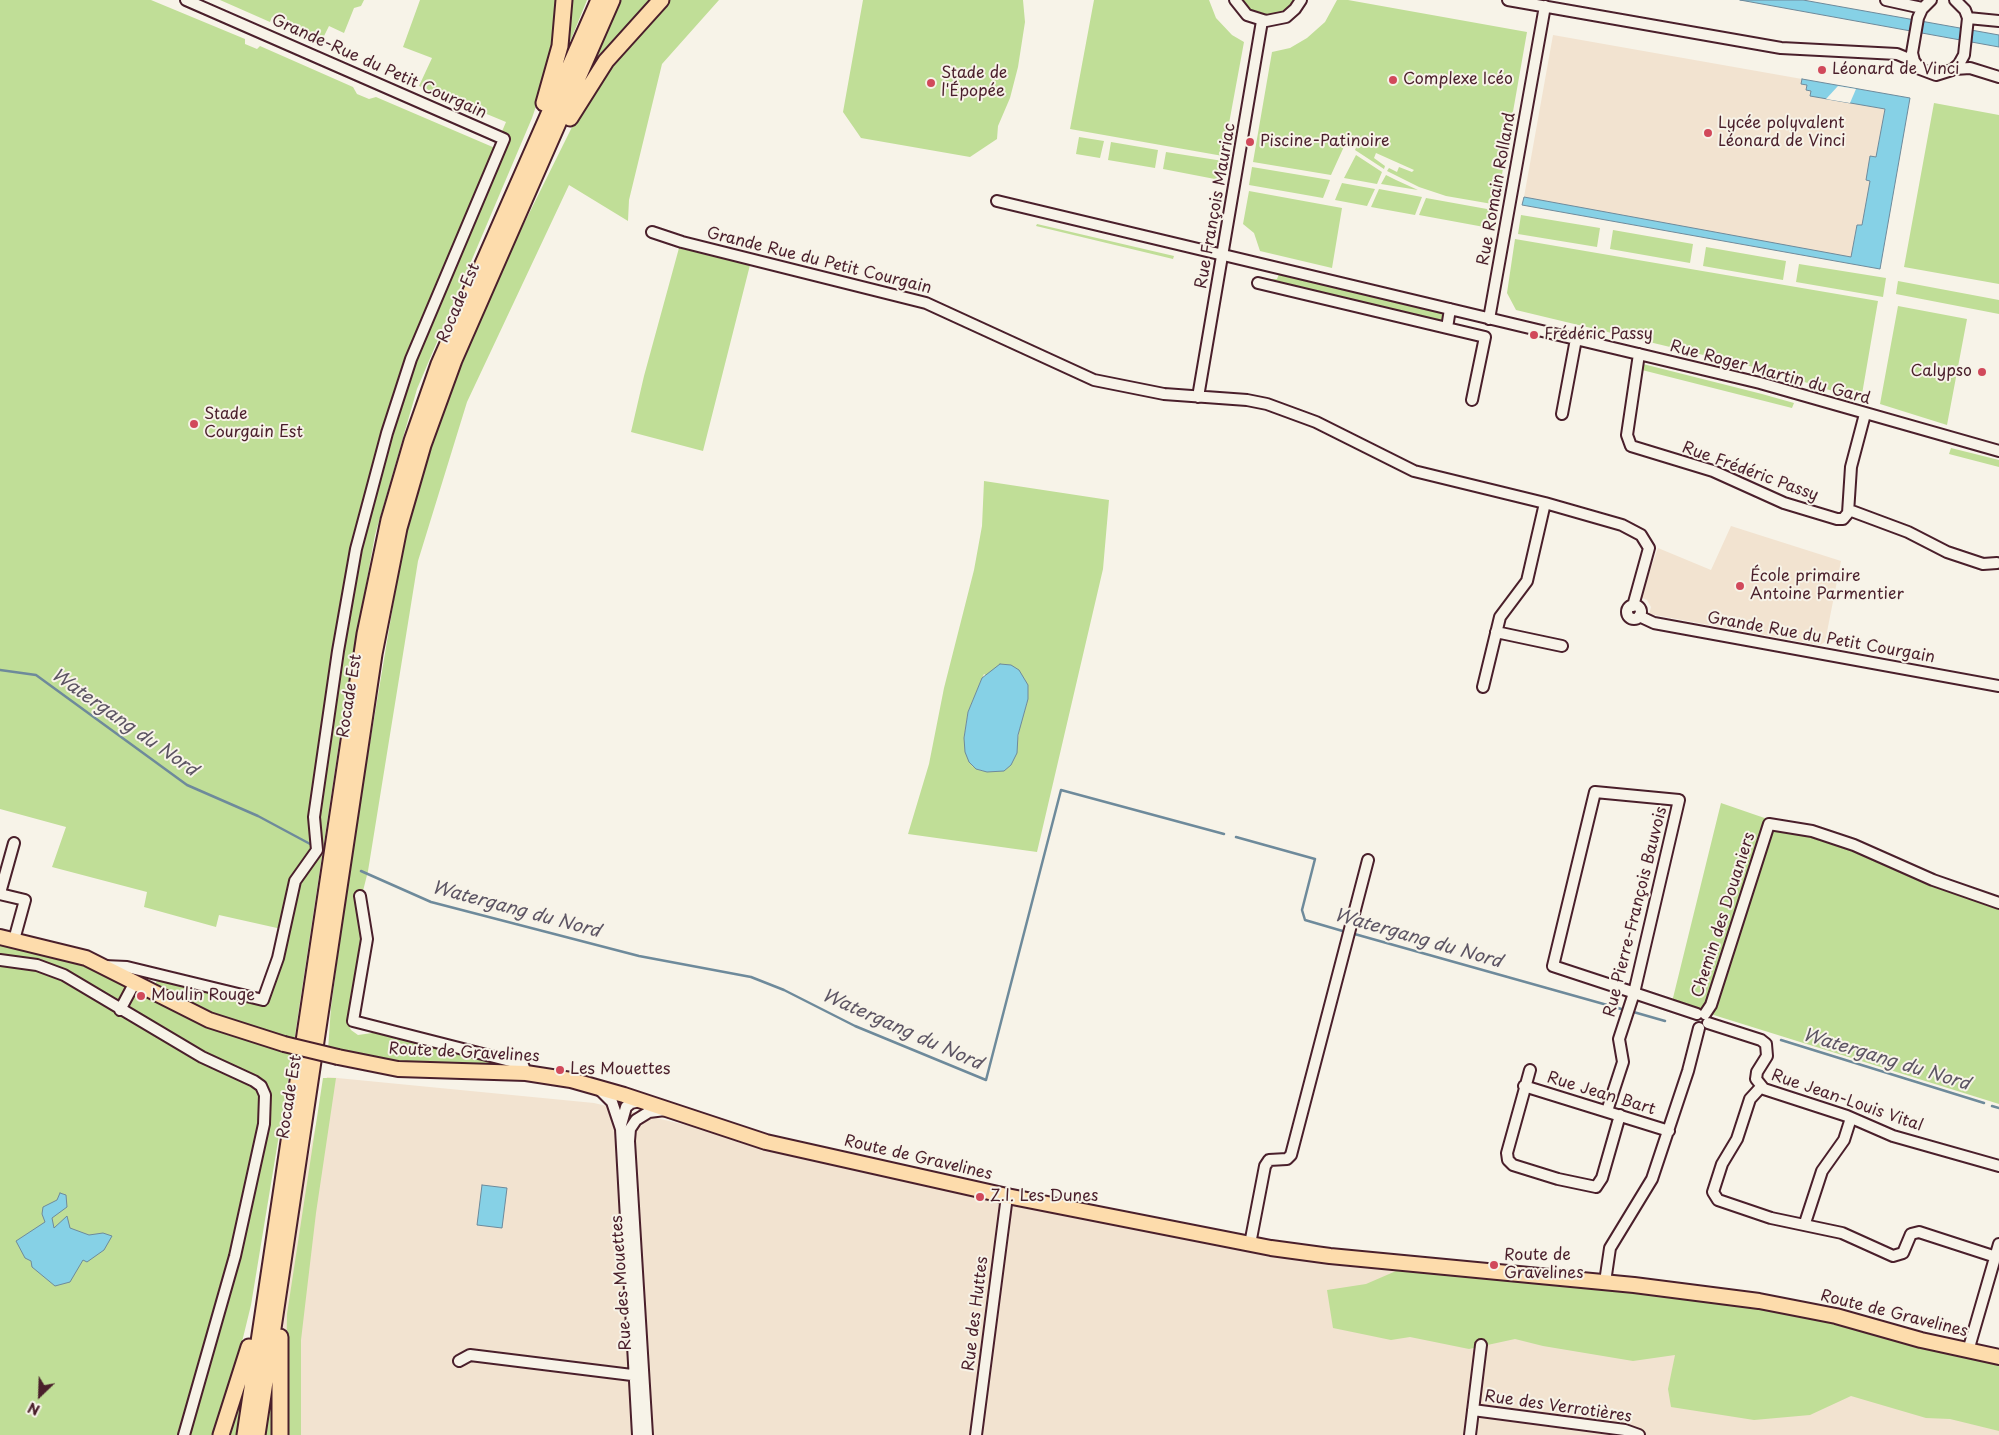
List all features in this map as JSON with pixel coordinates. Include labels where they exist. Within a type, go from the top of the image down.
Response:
[{"type":"highway","points":[[531,154],[532,134],[556,61],[564,0]]},
{"type":"highway","name":"Rocade Est","points":[[245,1435],[365,634],[385,536],[409,450],[433,380],[599,0]]},
{"type":"highway","name":"Rocade Est","points":[[257,1435],[371,678],[392,560],[410,487],[437,405],[507,237],[612,0]]},
{"type":"highway","points":[[507,237],[581,98],[614,52],[661,0]]},
{"type":"highway","points":[[280,1435],[280,1328],[285,1247]]},
{"type":"highway","points":[[221,1435],[242,1374],[253,1331],[263,1311]]},
{"type":"main road","name":"Route de Gravelines","points":[[0,937],[74,954],[104,966],[217,1023],[284,1044],[338,1057],[412,1070],[526,1073],[594,1086],[760,1140],[1008,1196],[1250,1244],[1330,1256],[1605,1282],[1708,1294],[1794,1307],[1999,1358]]},
{"type":"street","name":"Grande-Rue du Petit Courgain","points":[[104,966],[118,965],[147,971],[263,1000],[278,958],[295,881],[317,850],[314,817],[338,652],[356,550],[387,433],[412,359],[504,139],[186,0]]},
{"type":"street","points":[[1235,0],[1247,15],[1262,21],[1274,21],[1286,17],[1301,0]]},
{"type":"street","points":[[1508,0],[1781,48],[1898,54],[1914,61],[1920,69],[1932,74],[1944,74],[1955,69],[1970,68],[1999,77]]},
{"type":"street","points":[[1886,0],[1922,8]]},
{"type":"street","points":[[1914,61],[1914,39],[1918,18],[1922,8],[1931,0]]},
{"type":"street","points":[[1955,69],[1962,59],[1968,22],[1965,10],[1956,0]]},
{"type":"street","name":"Rue Romain Rolland","points":[[1489,319],[1545,6]]},
{"type":"street","name":"Rue François Mauriac","points":[[1198,397],[1262,21]]},
{"type":"street","points":[[1968,22],[1999,21]]},
{"type":"street","name":"Rue Roger Martin du Gard","points":[[997,201],[1768,385],[1999,451]]},
{"type":"street","name":"Grande Rue du Petit Courgain","points":[[652,232],[682,242],[918,300],[947,311],[1094,380],[1156,392],[1248,400],[1267,404],[1316,422],[1414,471],[1545,503],[1622,525],[1644,538],[1649,548],[1649,555],[1636,590],[1633,606],[1640,610],[1639,616],[1654,623],[1999,686]]},
{"type":"street","points":[[1270,266],[1262,284],[1485,337],[1472,400]]},
{"type":"street","points":[[1447,328],[1450,309]]},
{"type":"street","points":[[1562,414],[1576,340]]},
{"type":"street","name":"Rue Frédéric Passy","points":[[1639,354],[1627,435],[1631,446],[1714,471],[1784,503],[1837,519],[1845,518],[1849,510]]},
{"type":"street","points":[[1865,414],[1851,467],[1849,510],[1908,532],[1956,556],[1983,564],[1997,563]]},
{"type":"street","points":[[1483,687],[1496,632],[1503,612],[1526,581],[1545,503]]},
{"type":"street","points":[[1496,632],[1562,646]]},
{"type":"street","name":"Rue Pierre-François Bauvois","points":[[1553,966],[1595,792],[1679,800],[1634,993],[1619,1039],[1622,1065],[1607,1111]]},
{"type":"street","name":"Chemin des Douaniers","points":[[1605,1282],[1608,1252],[1649,1185],[1692,1059],[1702,1020],[1714,996],[1770,824],[1812,831],[1854,845],[1933,880],[1999,903]]},
{"type":"street","points":[[14,843],[0,893],[25,900],[14,940]]},
{"type":"street","points":[[1250,1244],[1265,1166],[1269,1160],[1287,1159],[1290,1155],[1368,860]]},
{"type":"street","points":[[360,896],[367,939],[353,1022],[514,1062],[523,1065],[526,1073]]},
{"type":"street","points":[[0,960],[31,964],[58,972],[202,1057],[254,1081],[260,1086],[265,1095],[264,1124],[233,1265],[184,1435]]},
{"type":"street","name":"Rue Jean-Louis Vital","points":[[1553,966],[1634,993],[1702,1020],[1761,1040],[1766,1044],[1767,1056],[1757,1076],[1761,1087],[1851,1118],[1893,1136],[1999,1166]]},
{"type":"street","points":[[120,1010],[135,982]]},
{"type":"street","points":[[1530,1070],[1524,1086],[1507,1158],[1516,1166],[1554,1179],[1591,1187],[1598,1186],[1610,1154],[1620,1115]]},
{"type":"street","name":"Rue des Mouettes","points":[[594,1086],[612,1102],[625,1129],[628,1141],[639,1376],[638,1435]]},
{"type":"street","name":"Rue Jean Bart","points":[[1524,1086],[1668,1131]]},
{"type":"street","points":[[1761,1087],[1750,1099],[1737,1139],[1720,1169],[1713,1195],[1721,1202],[1764,1216],[1805,1223],[1849,1235],[1893,1256],[1904,1253],[1909,1237],[1913,1233],[1918,1232],[1996,1258]]},
{"type":"street","points":[[618,1093],[628,1104],[644,1101]]},
{"type":"street","name":"Rue des Mouettes","points":[[625,1129],[628,1104]]},
{"type":"street","points":[[625,1129],[644,1114],[667,1110]]},
{"type":"street","points":[[1805,1223],[1822,1171],[1842,1144],[1851,1118]]},
{"type":"street","name":"Rue des Huttes","points":[[976,1435],[1008,1196]]},
{"type":"street","points":[[1968,1351],[1999,1244]]},
{"type":"street","points":[[1470,1435],[1482,1345]]},
{"type":"street","points":[[458,1360],[470,1355],[639,1376]]},
{"type":"street","name":"Rue des Mouettes","points":[[639,1376],[647,1435]]},
{"type":"street","name":"Rue des Verrotières","points":[[1473,1410],[1625,1430],[1639,1435]]},
{"type":"shaded area","name":"Lycée polyvalent Léonard de Vinci","points":[[1553,35],[1802,79],[1801,84],[1807,85],[1811,91],[1811,96],[1885,109],[1876,157],[1870,156],[1866,180],[1870,181],[1862,226],[1857,225],[1851,258],[1524,197]]},
{"type":"shaded area","name":"École primaire Antoine Parmentier","points":[[1731,526],[1841,561],[1825,642],[1820,645],[1649,614],[1651,607],[1647,600],[1640,597],[1658,548],[1711,570]]},
{"type":"shaded area","points":[[327,1077],[594,1103],[1061,1215],[1256,1252],[1577,1290],[1999,1371],[1999,1435],[244,1435]]},
{"type":"green space","points":[[0,0],[151,0],[245,39],[245,44],[257,49],[260,46],[353,87],[357,94],[369,99],[376,97],[495,148],[506,122],[419,86],[432,58],[403,47],[420,0],[587,0],[559,69],[546,77],[532,118],[417,389],[375,535],[347,690],[291,1062],[251,1305],[232,1383],[214,1435],[0,1435],[0,944],[77,962],[150,998],[157,980],[267,1006],[282,957],[286,930],[219,915],[216,927],[144,907],[147,892],[52,867],[66,827],[0,809]]},
{"type":"green space","points":[[220,0],[364,0],[361,6],[354,8],[344,33],[329,26],[323,38],[272,17],[270,22]]},
{"type":"green space","points":[[619,0],[656,0],[581,91]]},
{"type":"green space","points":[[670,0],[719,0],[662,64],[629,200],[628,221],[569,185],[467,402],[418,561],[368,871],[358,911],[363,936],[347,1022],[351,1030],[358,1035],[379,1032],[515,1067],[421,1066],[328,1050],[331,1007],[354,838],[402,552],[418,490],[444,409],[494,284],[572,127],[595,86]]},
{"type":"green space","name":"Stade de l'Épopée","points":[[863,0],[1023,0],[1025,22],[1018,67],[1010,98],[998,126],[997,139],[970,157],[861,138],[843,112]]},
{"type":"green space","points":[[1094,0],[1209,0],[1216,18],[1232,35],[1244,42],[1223,156],[1070,129]]},
{"type":"green space","points":[[1241,0],[1296,0],[1285,12],[1272,16],[1252,12]]},
{"type":"green space","name":"Complexe Icéo","points":[[1337,0],[1348,0],[1527,32],[1498,205],[1446,196],[1419,187],[1387,171],[1389,168],[1397,172],[1399,167],[1412,172],[1414,170],[1376,153],[1374,158],[1385,166],[1384,169],[1355,150],[1357,145],[1347,140],[1331,175],[1253,162],[1272,52],[1290,48],[1307,38],[1325,22]]},
{"type":"green space","points":[[1934,103],[1999,115],[1999,284],[1904,267]]},
{"type":"green space","points":[[1079,137],[1104,141],[1100,158],[1076,154]]},
{"type":"green space","points":[[1111,142],[1158,150],[1155,168],[1108,160]]},
{"type":"green space","points":[[1166,152],[1223,161],[1220,180],[1163,169]]},
{"type":"green space","points":[[1356,155],[1382,172],[1377,184],[1344,178]]},
{"type":"green space","points":[[1252,167],[1330,180],[1323,198],[1249,185]]},
{"type":"green space","points":[[1386,175],[1396,180],[1418,190],[1381,184]]},
{"type":"green space","points":[[1342,183],[1375,189],[1367,206],[1335,200]]},
{"type":"green space","points":[[1379,189],[1422,197],[1415,215],[1371,207]]},
{"type":"green space","points":[[1249,191],[1342,208],[1332,268],[1260,251],[1254,233],[1243,224]]},
{"type":"green space","points":[[1426,198],[1498,211],[1495,229],[1419,215]]},
{"type":"green space","points":[[1521,215],[1600,228],[1597,247],[1518,234]]},
{"type":"green space","points":[[1037,224],[1174,256],[1173,259],[1036,226]]},
{"type":"green space","points":[[1613,230],[1693,244],[1690,263],[1610,249]]},
{"type":"green space","points":[[1515,239],[1878,301],[1861,400],[1770,371],[1516,310],[1507,293]]},
{"type":"green space","points":[[1706,247],[1786,261],[1783,280],[1703,266]]},
{"type":"green space","points":[[679,248],[750,265],[703,451],[631,432],[644,376]]},
{"type":"green space","points":[[1799,264],[1886,278],[1883,297],[1796,282]]},
{"type":"green space","points":[[1279,274],[1445,314],[1442,323],[1272,282],[1272,279],[1277,279]]},
{"type":"green space","points":[[1898,281],[1999,300],[1999,314],[1896,294]]},
{"type":"green space","points":[[1898,306],[1967,319],[1947,425],[1880,404]]},
{"type":"green space","points":[[1643,364],[1794,403],[1792,408],[1642,370]]},
{"type":"green space","points":[[1951,448],[1999,460],[1999,467],[1949,454]]},
{"type":"green space","points":[[984,481],[1109,500],[1103,569],[1037,852],[908,834],[929,764],[944,688],[974,570],[982,526]],"holes":[[[984,674],[1027,703],[1020,725],[1016,751],[982,771],[972,766],[964,738],[968,712]]]},
{"type":"green space","points":[[1721,803],[1837,843],[1999,905],[1999,1104],[1672,1002]]},
{"type":"green space","points":[[323,1078],[336,1078],[316,1213],[301,1340],[301,1435],[285,1435],[287,1314]]},
{"type":"green space","points":[[1403,1268],[1700,1297],[1794,1313],[1999,1362],[1999,1431],[1950,1419],[1926,1418],[1851,1396],[1810,1415],[1754,1420],[1671,1407],[1668,1389],[1675,1355],[1633,1361],[1543,1346],[1515,1339],[1469,1349],[1410,1337],[1391,1340],[1333,1328],[1327,1290],[1366,1284]]},
{"type":"green space","points":[[275,1369],[277,1435],[265,1435]]},
{"type":"green space","points":[[245,1379],[236,1435],[225,1435]]},
{"type":"water","points":[[1740,0],[1803,0],[1999,35],[1999,47]]},
{"type":"water","points":[[1802,79],[1910,98],[1880,269],[1522,205],[1524,197],[1851,257],[1857,225],[1862,225],[1870,181],[1866,180],[1870,156],[1876,157],[1885,109],[1810,96],[1811,91],[1806,90],[1807,85],[1801,84]]},
{"type":"water","points":[[1000,664],[1011,665],[1019,670],[1028,685],[1028,699],[1018,735],[1017,753],[1011,765],[1004,771],[987,772],[976,769],[969,762],[965,752],[964,738],[968,712],[982,678]]},
{"type":"water","points":[[482,1185],[507,1188],[502,1228],[477,1225]]},
{"type":"water","points":[[60,1193],[66,1195],[67,1207],[52,1218],[54,1228],[67,1216],[70,1228],[89,1235],[103,1233],[112,1236],[104,1250],[87,1262],[83,1260],[70,1282],[55,1286],[32,1267],[31,1261],[25,1258],[16,1241],[45,1222],[42,1214],[43,1207],[57,1200]]},
{"type":"pier","points":[[1838,86],[1856,89],[1850,103],[1826,99]]},
{"type":"waterway","name":"Watergang du Nord","points":[[0,670],[36,675],[187,785],[258,816],[312,845]]},
{"type":"waterway","name":"Watergang du Nord","points":[[361,871],[431,902],[639,956],[751,977],[784,990],[855,1026],[986,1080],[1061,790],[1224,834]]},
{"type":"waterway","name":"Watergang du Nord","points":[[1236,837],[1315,859],[1302,910],[1305,920],[1346,932]]},
{"type":"waterway","name":"Watergang du Nord","points":[[1351,933],[1625,1010]]},
{"type":"waterway","name":"Watergang du Nord","points":[[1630,1011],[1665,1021]]},
{"type":"waterway","name":"Watergang du Nord","points":[[1781,1040],[1984,1103]]},
{"type":"waterway","name":"Watergang du Nord","points":[[1992,1106],[1999,1108]]},
{"type":"place","name":"Léonard de Vinci","points":[[1822,70]]},
{"type":"place","name":"Complexe Icéo","points":[[1393,80]]},
{"type":"place","name":"Stade de l'Épopée","points":[[931,83]]},
{"type":"place","name":"Lycée polyvalent Léonard de Vinci","points":[[1708,133]]},
{"type":"place","name":"Piscine-Patinoire","points":[[1250,142]]},
{"type":"place","name":"Frédéric Passy","points":[[1534,335]]},
{"type":"place","name":"Calypso","points":[[1982,372]]},
{"type":"place","name":"Stade Courgain Est","points":[[194,424]]},
{"type":"place","name":"École primaire Antoine Parmentier","points":[[1740,586]]},
{"type":"place","name":"Moulin Rouge","points":[[141,996]]},
{"type":"place","name":"Les Mouettes","points":[[560,1070]]},
{"type":"place","name":"Z.I. Les Dunes","points":[[980,1197]]},
{"type":"place","name":"Route de Gravelines","points":[[1494,1265]]}]
